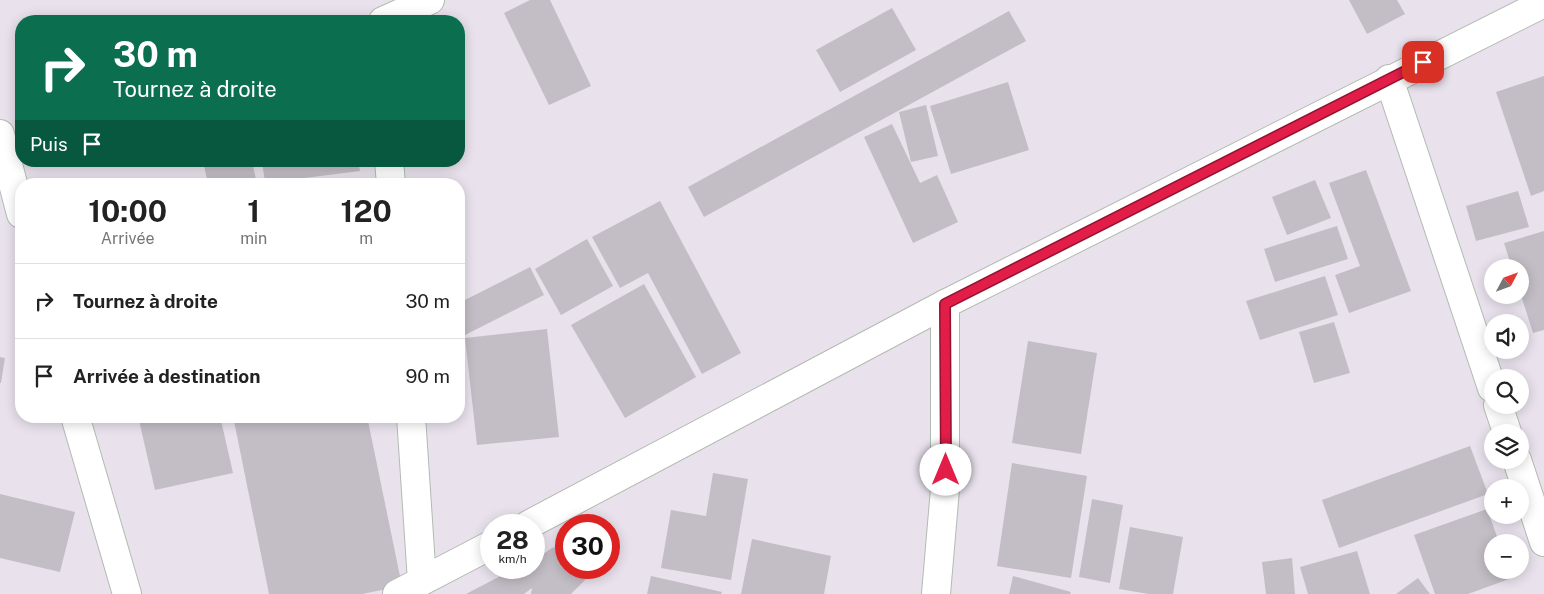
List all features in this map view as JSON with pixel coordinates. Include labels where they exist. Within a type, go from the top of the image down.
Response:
[{"type":"street","points":[[375,0],[377,15]]},
{"type":"street","points":[[396,15],[430,0]]},
{"type":"street","points":[[545,516],[945,304],[1544,2]]},
{"type":"street","points":[[1389,79],[1486,369]]},
{"type":"street","points":[[0,134],[15,191]]},
{"type":"street","points":[[936,594],[946,489],[945,304]]},
{"type":"street","points":[[77,423],[127,594]]},
{"type":"street","points":[[411,423],[422,581]]},
{"type":"street","points":[[1519,469],[1544,542]]},
{"type":"street","points":[[398,594],[480,550]]},
{"type":"building","points":[[530,0],[550,0],[591,86],[549,105],[504,13]]},
{"type":"building","points":[[1349,0],[1397,0],[1405,14],[1367,34]]},
{"type":"building","points":[[892,8],[916,50],[840,92],[816,50]]},
{"type":"building","points":[[1009,11],[1026,41],[704,217],[688,187]]},
{"type":"building","points":[[1544,76],[1544,191],[1531,196],[1496,92]]},
{"type":"building","points":[[1008,82],[1029,150],[951,174],[930,106]]},
{"type":"building","points":[[926,105],[938,156],[911,162],[899,112]]},
{"type":"building","points":[[892,124],[920,183],[937,175],[958,222],[913,243],[864,137]]},
{"type":"building","points":[[204,167],[253,167],[256,178],[207,178]]},
{"type":"building","points":[[263,167],[359,167],[360,171],[305,178],[264,178]]},
{"type":"building","points":[[1366,170],[1411,291],[1349,313],[1335,275],[1360,266],[1329,183]]},
{"type":"building","points":[[1315,180],[1331,218],[1287,235],[1272,197]]},
{"type":"building","points":[[1518,191],[1529,227],[1476,241],[1466,206]]},
{"type":"building","points":[[660,201],[741,353],[702,374],[648,273],[620,288],[592,237]]},
{"type":"building","points":[[1337,226],[1348,259],[1275,282],[1264,249]]},
{"type":"building","points":[[1544,231],[1544,330],[1533,333],[1529,314],[1527,314],[1524,304],[1529,304],[1529,259],[1509,259],[1504,243]]},
{"type":"building","points":[[587,239],[613,286],[561,315],[535,269]]},
{"type":"building","points":[[530,267],[544,295],[465,335],[465,300]]},
{"type":"building","points":[[1325,276],[1338,315],[1260,340],[1246,301]]},
{"type":"building","points":[[644,284],[696,377],[625,418],[571,325]]},
{"type":"building","points":[[1334,322],[1350,373],[1314,383],[1299,332]]},
{"type":"building","points":[[547,329],[559,437],[477,445],[465,338]]},
{"type":"building","points":[[1028,341],[1097,353],[1081,454],[1012,443]]},
{"type":"building","points":[[0,357],[5,358],[1,383],[0,383]]},
{"type":"building","points":[[140,423],[222,423],[233,473],[155,490]]},
{"type":"building","points":[[234,423],[368,423],[402,586],[362,594],[269,594]]},
{"type":"building","points":[[1470,446],[1484,483],[1484,495],[1339,548],[1322,500]]},
{"type":"building","points":[[1012,463],[1087,476],[1071,578],[997,566]]},
{"type":"building","points":[[713,473],[748,479],[731,580],[661,568],[671,510],[706,516]]},
{"type":"building","points":[[0,494],[75,512],[60,572],[0,558]]},
{"type":"building","points":[[1092,499],[1123,505],[1110,583],[1079,577]]},
{"type":"building","points":[[1484,510],[1484,524],[1492,524],[1496,534],[1484,534],[1484,579],[1509,579],[1468,594],[1435,594],[1414,535]]},
{"type":"building","points":[[1130,527],[1183,537],[1173,594],[1149,594],[1119,589]]},
{"type":"building","points":[[752,539],[831,556],[824,594],[741,594]]},
{"type":"building","points":[[555,547],[555,579],[586,579],[571,594],[531,594],[532,588],[524,594],[466,594],[495,579],[545,579],[545,553]]},
{"type":"building","points":[[1357,551],[1370,594],[1308,594],[1300,567]]},
{"type":"building","points":[[1292,558],[1295,594],[1266,594],[1262,562]]},
{"type":"building","points":[[651,576],[722,592],[721,594],[647,594]]},
{"type":"building","points":[[1013,576],[1071,592],[1070,594],[1009,594]]},
{"type":"building","points":[[1418,578],[1430,594],[1396,594]]},
{"type":"route","points":[[946,470],[945,304],[1423,62]]}]
